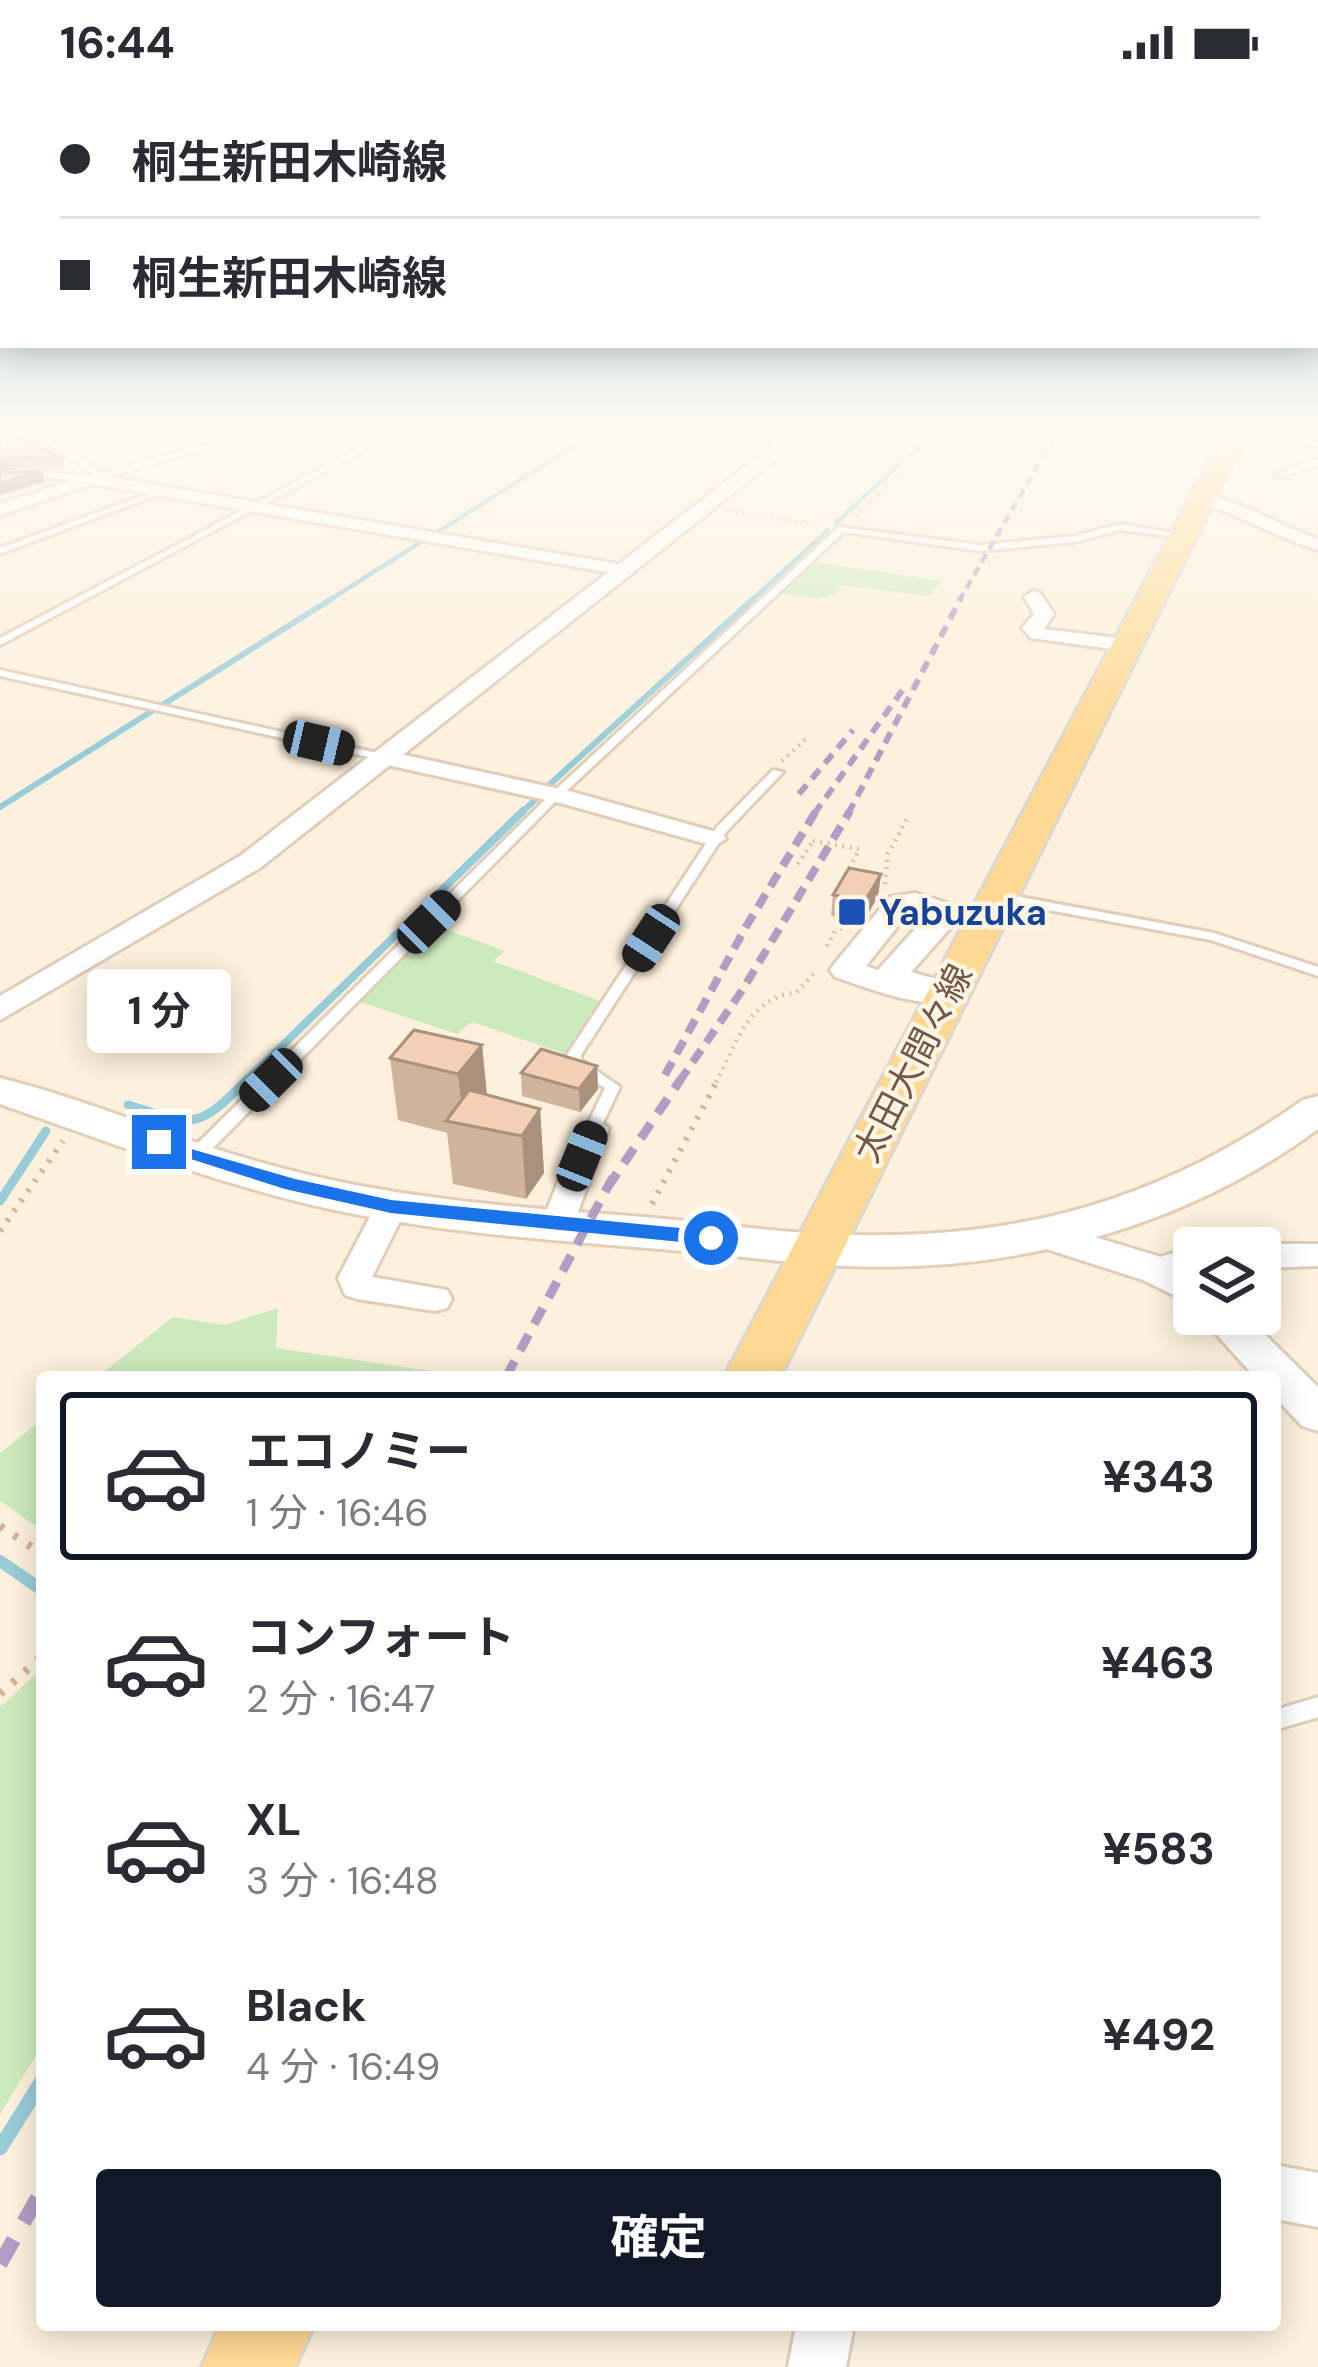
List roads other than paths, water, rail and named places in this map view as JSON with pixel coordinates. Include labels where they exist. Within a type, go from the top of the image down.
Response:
[{"type":"main road","name":"太田大間々線","points":[[755,1371],[819,1249],[935,990],[998,896],[1182,536]]},
{"type":"main road","points":[[0,1090],[291,1184],[391,1207],[819,1249],[973,1247],[1045,1235],[1186,1192],[1238,1165],[1318,1109]]},
{"type":"main road","points":[[247,2367],[265,2331]]},
{"type":"street","points":[[422,536],[624,570]]},
{"type":"street","points":[[0,1010],[250,862],[668,536]]},
{"type":"street","points":[[1034,597],[1044,616],[1032,628],[1038,634],[1126,645]]},
{"type":"street","points":[[382,757],[555,796],[714,839]]},
{"type":"street","points":[[557,1225],[593,1128]]},
{"type":"street","points":[[391,1207],[355,1278],[357,1287],[435,1299]]},
{"type":"street","points":[[1045,1235],[1173,1264]]},
{"type":"street","points":[[1281,1256],[1318,1255]]},
{"type":"street","points":[[1240,1335],[1275,1371]]},
{"type":"street","points":[[1281,1377],[1318,1414]]},
{"type":"street","points":[[1281,2193],[1318,2200]]},
{"type":"street","points":[[818,2367],[824,2331]]},
{"type":"lane","points":[[0,551],[42,536]]},
{"type":"lane","points":[[0,642],[201,536]]},
{"type":"lane","points":[[197,1154],[555,796],[835,536]]},
{"type":"lane","points":[[890,536],[980,548],[1088,536]]},
{"type":"lane","points":[[0,673],[382,757]]},
{"type":"lane","points":[[593,1128],[613,1087],[574,1062],[574,1055],[714,839],[777,772]]},
{"type":"lane","points":[[998,896],[1231,941],[1318,972]]},
{"type":"lane","points":[[1281,1718],[1318,1707]]},
{"type":"waterway","points":[[751,601],[822,536]]},
{"type":"waterway","points":[[328,601],[424,540]]},
{"type":"waterway","points":[[164,704],[333,598]]},
{"type":"waterway","points":[[548,786],[754,598]]},
{"type":"waterway","points":[[0,807],[152,711]]},
{"type":"waterway","points":[[520,814],[536,799]]},
{"type":"waterway","points":[[245,1082],[523,811]]},
{"type":"waterway","points":[[128,1105],[194,1119],[217,1108],[248,1079]]},
{"type":"waterway","points":[[0,1201],[46,1131]]},
{"type":"waterway","points":[[0,1561],[36,1586]]},
{"type":"waterway","points":[[0,2148],[36,2091]]},
{"type":"railway","points":[[959,601],[997,536]]},
{"type":"railway","points":[[848,814],[961,598]]},
{"type":"railway","points":[[815,812],[904,688]]},
{"type":"railway","points":[[799,794],[853,730]]},
{"type":"railway","points":[[679,1082],[743,989],[850,811]]},
{"type":"railway","points":[[665,1075],[815,812]]},
{"type":"railway","points":[[608,1187],[681,1079]]},
{"type":"railway","points":[[608,1187],[613,1177]]},
{"type":"railway","points":[[509,1371],[608,1187]]},
{"type":"railway","points":[[0,2264],[36,2201]]},
{"type":"place","name":"Yabuzuka","points":[[852,912]]}]
